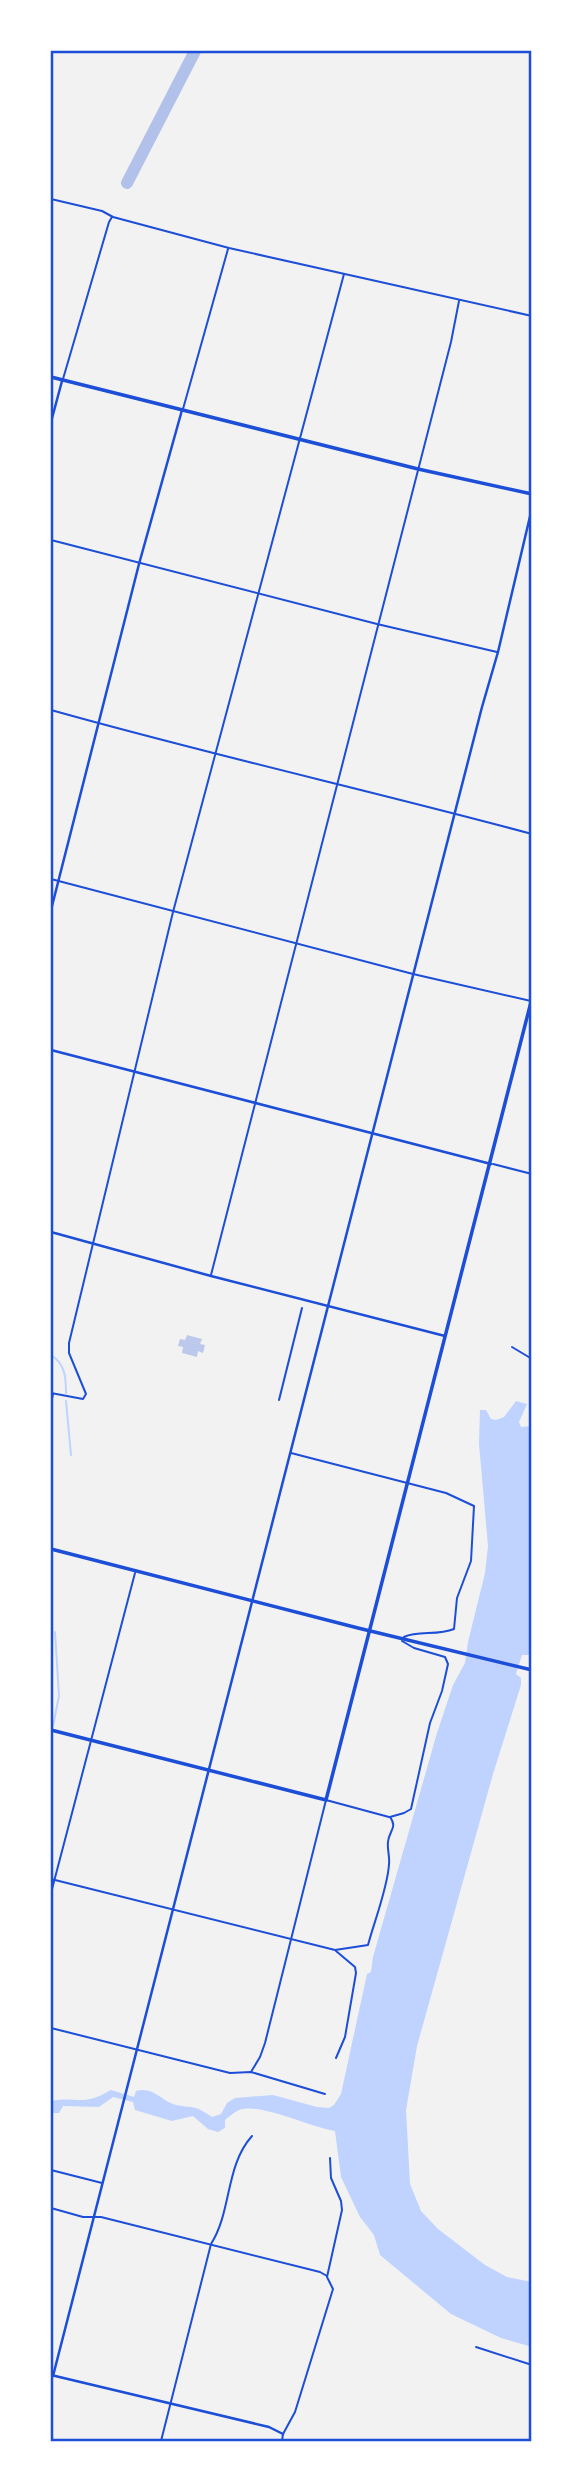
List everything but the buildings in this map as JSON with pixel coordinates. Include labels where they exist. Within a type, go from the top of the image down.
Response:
[{"type":"main road","points":[[51,377],[418,469],[532,494]]},
{"type":"main road","points":[[51,1730],[326,1800],[532,1000]]},
{"type":"main road","points":[[51,1549],[532,1670]]},
{"type":"street","points":[[51,199],[229,248],[248,250],[532,316]]},
{"type":"street","points":[[51,422],[109,222],[113,217]]},
{"type":"street","points":[[51,910],[139,564],[229,248]]},
{"type":"street","points":[[51,1403],[52,1394],[83,1399],[86,1394],[85,1386],[69,1353],[68,1343],[173,912],[344,274]]},
{"type":"street","points":[[211,1276],[459,301]]},
{"type":"street","points":[[283,2434],[269,2427],[52,2377],[327,1304],[498,652],[532,508]]},
{"type":"street","points":[[51,540],[259,595],[498,652]]},
{"type":"street","points":[[51,710],[216,755],[532,834]]},
{"type":"street","points":[[51,879],[413,974],[532,1000]]},
{"type":"street","points":[[51,1050],[254,1105],[532,1174]]},
{"type":"street","points":[[51,1232],[445,1336]]},
{"type":"street","points":[[279,1400],[302,1308]]},
{"type":"street","points":[[512,1347],[532,1359]]},
{"type":"street","points":[[251,2072],[265,2043],[326,1800],[390,1817],[411,1809],[430,1723],[449,1664],[446,1657],[414,1648],[405,1644],[402,1638],[409,1634],[449,1631],[456,1624],[457,1598],[471,1560],[474,1506],[446,1493],[290,1452]]},
{"type":"street","points":[[51,1893],[52,1879],[135,1571]]},
{"type":"street","points":[[52,1879],[335,1950],[368,1945],[387,1878],[388,1839],[395,1823],[390,1817]]},
{"type":"street","points":[[335,1950],[355,1967],[356,1973],[345,2037],[336,2058]]},
{"type":"street","points":[[51,2028],[230,2073],[251,2072],[325,2094]]},
{"type":"street","points":[[161,2441],[211,2244],[222,2216],[237,2159],[252,2136]]},
{"type":"street","points":[[327,2277],[342,2210],[331,2178],[330,2158]]},
{"type":"street","points":[[51,2170],[103,2184]]},
{"type":"street","points":[[51,2208],[83,2217],[95,2215],[320,2272],[327,2277],[334,2289],[295,2412],[282,2441]]},
{"type":"street","points":[[476,2347],[532,2365]]},
{"type":"water","points":[[516,1401],[527,1404],[519,1422],[521,1427],[532,1426],[532,1655],[522,1655],[516,1674],[521,1678],[521,1685],[493,1774],[417,2046],[406,2110],[410,2184],[421,2211],[438,2229],[485,2265],[507,2277],[532,2282],[532,2347],[501,2338],[451,2314],[380,2255],[374,2235],[360,2217],[341,2177],[335,2131],[272,2112],[248,2108],[239,2110],[225,2120],[225,2128],[218,2132],[208,2129],[193,2116],[172,2121],[135,2110],[133,2102],[113,2097],[99,2107],[63,2106],[59,2113],[51,2113],[51,2101],[86,2100],[111,2090],[134,2097],[136,2091],[147,2090],[173,2104],[196,2108],[212,2117],[221,2114],[227,2103],[235,2098],[273,2095],[317,2107],[329,2108],[334,2105],[341,2094],[367,1974],[371,1972],[437,1733],[453,1685],[465,1663],[485,1573],[488,1546],[479,1444],[480,1410],[486,1410],[491,1419],[496,1420],[504,1417]]},
{"type":"waterway","points":[[51,1355],[64,1371],[66,1393]]},
{"type":"waterway","points":[[66,1401],[71,1455]]},
{"type":"waterway","points":[[53,1726],[59,1696],[55,1632]]},
{"type":"taxiway","points":[[127,183],[195,51]]}]
